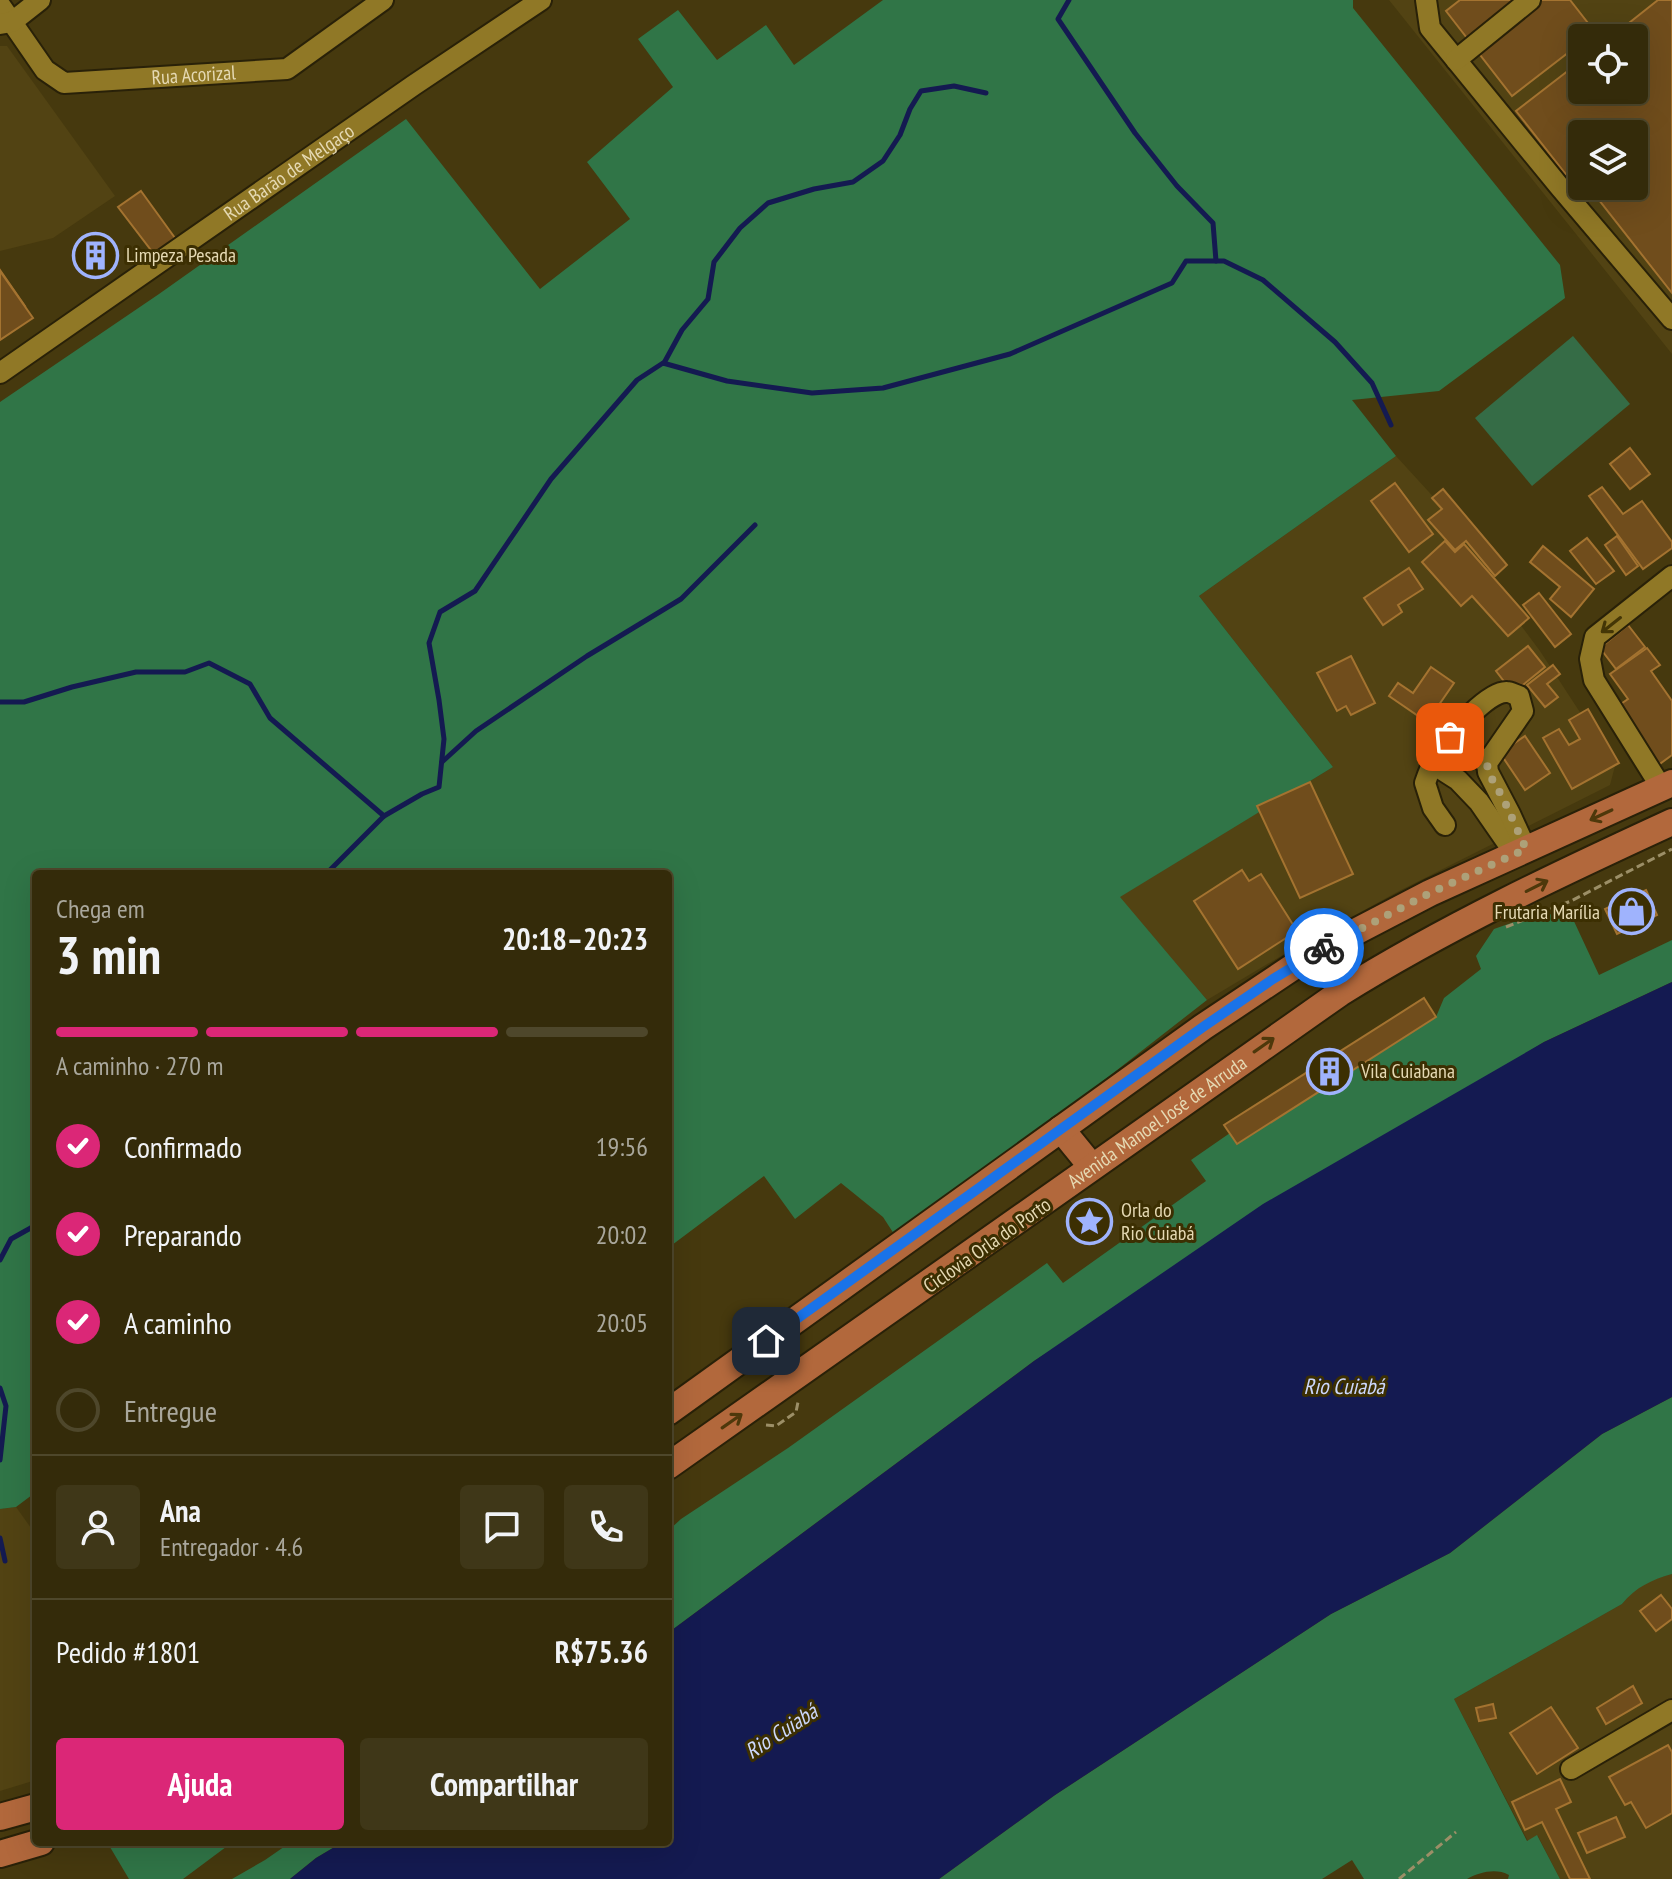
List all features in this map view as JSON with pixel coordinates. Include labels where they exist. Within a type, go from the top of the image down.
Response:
[{"type":"main road","points":[[672,1409],[1203,1027],[1311,955],[1430,893],[1667,785]]},
{"type":"main road","name":"Avenida Manoel José de Arruda","points":[[672,1463],[1340,993],[1400,956],[1569,869],[1672,822]]},
{"type":"main road","points":[[1061,1129],[1092,1167]]},
{"type":"main road","points":[[0,1817],[32,1808]]},
{"type":"main road","points":[[0,1854],[32,1845]]},
{"type":"street","points":[[4,17],[40,0]]},
{"type":"street","name":"Rua Acorizal","points":[[4,17],[45,70],[64,83],[287,69],[383,0]]},
{"type":"street","name":"Rua Barão de Melgaço","points":[[0,373],[541,0]]},
{"type":"street","points":[[1426,0],[1430,28],[1672,319]]},
{"type":"street","points":[[1456,60],[1530,0]]},
{"type":"street","points":[[1667,785],[1594,680],[1590,659],[1595,637],[1672,576]]},
{"type":"street","points":[[1445,825],[1433,808],[1425,783],[1440,750],[1490,698],[1505,692],[1519,696],[1523,711],[1487,763],[1521,852]]},
{"type":"street","points":[[1450,737],[1487,763]]},
{"type":"street","points":[[1433,764],[1458,780],[1521,852]]},
{"type":"street","points":[[1571,1769],[1672,1710]]},
{"type":"path","points":[[1502,928],[1571,901],[1672,849]]},
{"type":"path","points":[[765,1425],[776,1426],[796,1412],[799,1399]]},
{"type":"path","points":[[1399,1879],[1456,1832]]},
{"type":"shaded area","points":[[1389,0],[1672,0],[1672,354]]},
{"type":"shaded area","points":[[0,46],[7,46],[115,196],[53,238],[0,251]]},
{"type":"shaded area","points":[[1396,456],[1493,562],[1479,569],[1540,651],[1615,766],[1610,785],[1399,891],[1207,1000],[1119,897],[1333,767],[1199,596]]},
{"type":"shaded area","points":[[16,1507],[32,1529],[32,1781],[0,1791],[0,1509]]},
{"type":"shaded area","points":[[1672,1574],[1672,1879],[1560,1879],[1538,1836],[1528,1841],[1454,1699],[1622,1604],[1631,1592],[1651,1580]]},
{"type":"green space","points":[[883,0],[1353,0],[1353,8],[1560,265],[1565,298],[1439,391],[1352,400],[1396,456],[1199,596],[1333,767],[1120,897],[1207,1000],[1094,1088],[894,1234],[883,1217],[841,1183],[795,1219],[764,1176],[672,1245],[672,870],[32,870],[32,1495],[16,1507],[0,1509],[0,402],[406,119],[540,289],[630,219],[587,162],[673,87],[638,39],[678,10],[717,60],[766,25],[794,65]]},
{"type":"green space","points":[[1573,336],[1630,404],[1532,486],[1475,418]]},
{"type":"green space","points":[[1540,913],[1572,917],[1599,975],[1672,940],[1672,982],[1544,1042],[1034,1361],[672,1630],[672,1527],[681,1519],[788,1448],[1047,1263],[1063,1283],[1206,1181],[1191,1160],[1230,1133],[1237,1144],[1436,1017],[1444,998],[1481,969],[1476,956],[1494,929]]},
{"type":"green space","points":[[1672,1397],[1672,1574],[1644,1585],[1622,1604],[1454,1699],[1527,1841],[1537,1835],[1560,1879],[1508,1879],[1509,1875],[1493,1871],[1467,1879],[1364,1879],[1352,1860],[1322,1879],[939,1879],[1055,1795],[1331,1614],[1450,1553],[1602,1434]]},
{"type":"green space","points":[[109,1846],[227,1846],[183,1879],[129,1879]]},
{"type":"green space","points":[[285,1846],[336,1846],[290,1879],[232,1879]]},
{"type":"water","name":"Rio Cuiabá","points":[[1672,982],[1672,1397],[1602,1434],[1450,1553],[1331,1614],[1055,1795],[939,1879],[290,1879],[336,1846],[672,1846],[672,1630],[1034,1361],[1263,1204],[1544,1042]]},
{"type":"building","points":[[1460,0],[1570,0],[1589,24],[1568,24],[1568,53],[1512,96],[1446,11]]},
{"type":"building","points":[[1658,0],[1672,0],[1672,293],[1599,200],[1648,200],[1648,120],[1568,120],[1568,177],[1516,111],[1568,71],[1568,104],[1648,104],[1648,24],[1628,24]]},
{"type":"building","points":[[141,191],[175,238],[154,254],[118,207]]},
{"type":"building","name":"Limpeza Pesada","points":[[93,233],[114,266],[98,277],[76,244]]},
{"type":"building","points":[[0,270],[25,306],[21,308],[27,316],[0,334]]},
{"type":"building","points":[[0,271],[33,318],[0,340]]},
{"type":"building","points":[[1630,448],[1650,474],[1630,489],[1610,464]]},
{"type":"building","points":[[1395,483],[1433,534],[1409,552],[1371,501]]},
{"type":"building","points":[[1602,487],[1623,514],[1642,501],[1672,542],[1672,548],[1643,569],[1589,496]]},
{"type":"building","points":[[1443,489],[1507,565],[1495,576],[1466,541],[1455,550],[1428,520],[1442,509],[1432,498]]},
{"type":"building","points":[[1617,536],[1638,566],[1626,575],[1605,545]]},
{"type":"building","points":[[1587,538],[1614,571],[1596,584],[1570,551]]},
{"type":"building","points":[[1445,541],[1455,552],[1464,544],[1529,618],[1508,636],[1472,596],[1461,606],[1422,562]]},
{"type":"building","points":[[1543,546],[1594,589],[1571,617],[1550,599],[1560,587],[1530,562]]},
{"type":"building","points":[[1409,568],[1423,589],[1398,605],[1402,612],[1383,625],[1364,598]]},
{"type":"building","points":[[1539,593],[1571,634],[1555,647],[1523,605]]},
{"type":"building","points":[[1628,625],[1645,647],[1616,669],[1600,648]]},
{"type":"building","points":[[1528,646],[1545,667],[1513,693],[1496,671]]},
{"type":"building","points":[[1647,648],[1660,665],[1651,671],[1672,701],[1672,755],[1657,766],[1615,708],[1628,699],[1610,674]]},
{"type":"building","points":[[1351,656],[1375,703],[1351,715],[1346,706],[1337,711],[1317,673]]},
{"type":"building","points":[[1553,665],[1560,674],[1547,684],[1558,697],[1545,707],[1527,685]]},
{"type":"building","points":[[1431,667],[1454,683],[1427,722],[1389,696],[1398,683],[1413,693]]},
{"type":"building","points":[[1588,709],[1619,763],[1572,789],[1543,738],[1559,729],[1569,745],[1580,739],[1569,720]]},
{"type":"building","points":[[1525,736],[1550,773],[1525,790],[1500,753]]},
{"type":"building","points":[[1310,782],[1353,874],[1300,898],[1257,806]]},
{"type":"building","points":[[1242,870],[1249,881],[1261,874],[1297,931],[1238,969],[1194,901]]},
{"type":"building","name":"Frutaria Marília","points":[[1646,890],[1657,915],[1617,934],[1605,909]]},
{"type":"building","name":"Vila Cuiabana","points":[[1424,998],[1436,1017],[1237,1144],[1224,1125]]},
{"type":"building","points":[[1661,1595],[1672,1609],[1672,1619],[1656,1631],[1640,1611]]},
{"type":"building","points":[[1633,1686],[1642,1703],[1606,1724],[1597,1708]]},
{"type":"building","points":[[1493,1704],[1496,1718],[1479,1721],[1476,1708]]},
{"type":"building","points":[[1551,1707],[1578,1748],[1537,1774],[1510,1733]]},
{"type":"building","points":[[1668,1745],[1672,1752],[1672,1813],[1646,1828],[1631,1802],[1625,1805],[1609,1777]]},
{"type":"building","points":[[1560,1779],[1571,1802],[1556,1809],[1590,1879],[1570,1879],[1542,1822],[1525,1830],[1512,1802]]},
{"type":"building","points":[[1616,1817],[1625,1837],[1587,1853],[1578,1833]]},
{"type":"waterway","points":[[1069,0],[1058,19],[1135,133],[1177,186],[1213,223],[1216,261]]},
{"type":"waterway","points":[[664,363],[682,330],[708,299],[714,262],[740,228],[768,203],[814,189],[853,182],[883,161],[900,135],[921,91],[954,86],[986,93]]},
{"type":"waterway","points":[[330,870],[384,816],[439,787],[444,739],[429,643],[440,612],[475,591],[551,479],[637,380],[663,363],[727,381],[812,393],[883,388],[1010,354],[1172,283],[1186,261],[1224,261],[1263,280],[1335,342],[1372,383],[1391,425]]},
{"type":"waterway","points":[[442,762],[476,731],[587,656],[681,599],[755,525]]},
{"type":"waterway","points":[[0,702],[24,702],[136,672],[185,672],[209,663],[250,684],[270,718],[384,816]]},
{"type":"waterway","points":[[0,1260],[11,1239],[32,1227]]},
{"type":"waterway","points":[[0,1388],[6,1406],[0,1460]]},
{"type":"waterway","points":[[0,1538],[5,1561]]},
{"type":"way so far","points":[[1324,948],[1430,893],[1526,849],[1488,772],[1487,763],[1450,737]]},
{"type":"place","name":"Limpeza Pesada","points":[[95,255]]},
{"type":"place","name":"Frutaria Marília","points":[[1631,912]]},
{"type":"place","name":"Vila Cuiabana","points":[[1330,1071]]},
{"type":"place","name":"Orla do Rio Cuiabá","points":[[1090,1222]]},
{"type":"route","points":[[766,1341],[1203,1027],[1324,948]]}]
